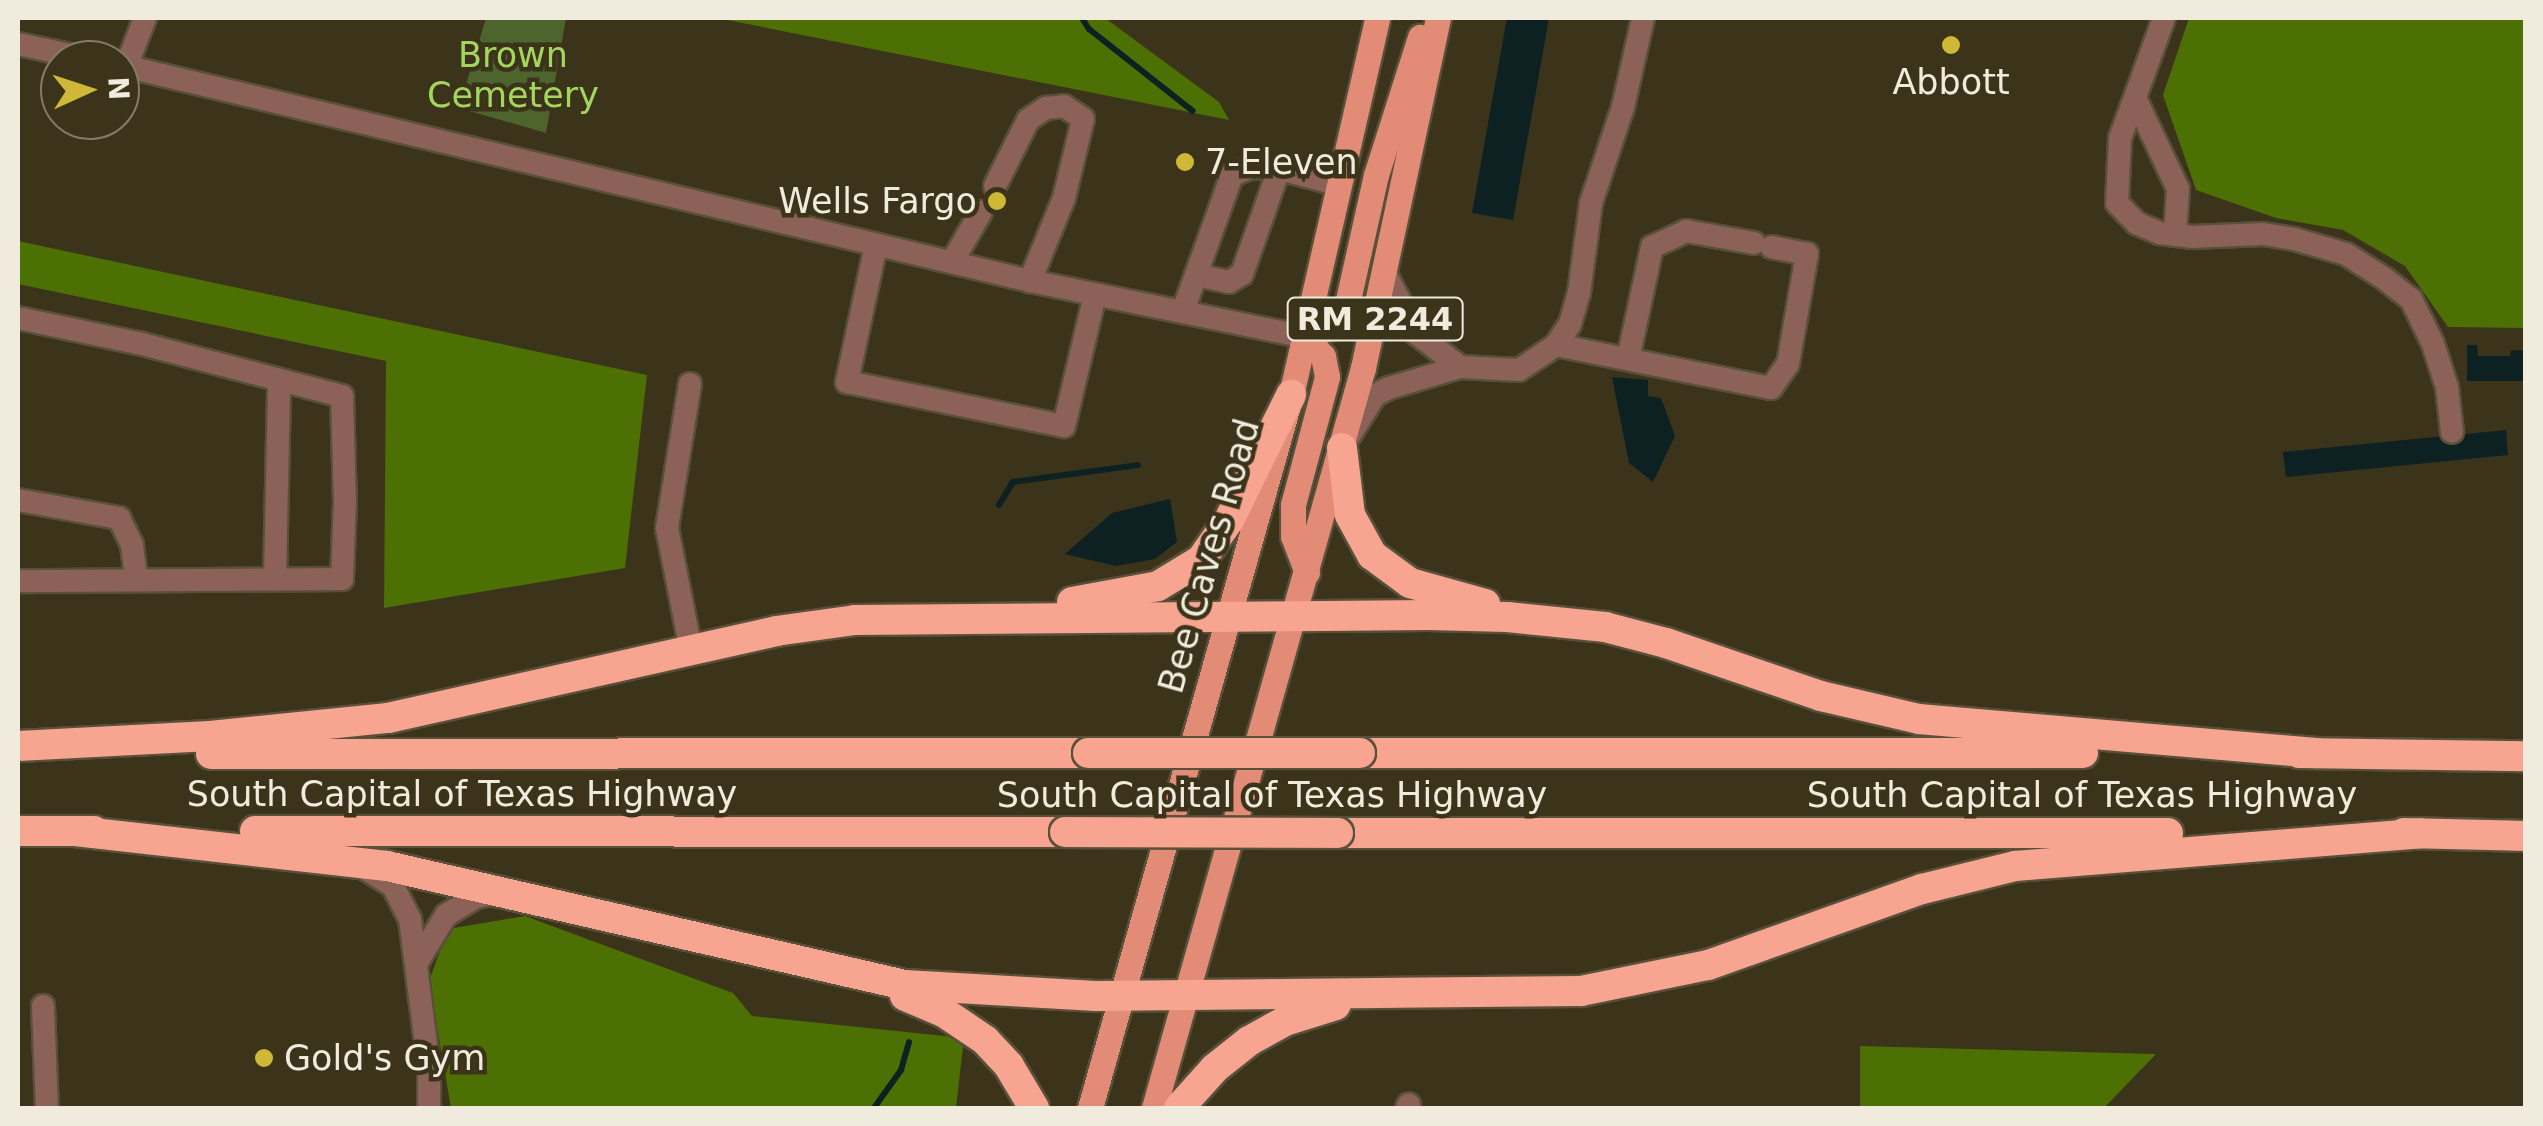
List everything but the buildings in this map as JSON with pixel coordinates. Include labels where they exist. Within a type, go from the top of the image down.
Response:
[{"type":"highway","points":[[977,616],[1146,590],[1191,569],[1220,535],[1291,394]]},
{"type":"highway","points":[[1342,448],[1350,515],[1380,563],[1421,587],[1546,619],[1666,643],[1821,696],[1904,716],[2015,730],[2316,754]]},
{"type":"highway","points":[[18,750],[388,718],[690,650],[856,620],[977,616],[1546,619]]},
{"type":"highway","name":"South Capital of Texas Highway","points":[[18,750],[2526,756]]},
{"type":"highway","name":"South Capital of Texas Highway","points":[[18,831],[2526,836]]},
{"type":"highway","points":[[76,831],[346,859],[506,892],[841,972],[967,992],[1122,995],[1550,993],[1646,980],[1740,954],[1922,888],[2015,866],[2421,833]]},
{"type":"highway","points":[[841,972],[931,1006],[973,1030],[1009,1066],[1034,1108]]},
{"type":"highway","points":[[1180,1108],[1233,1052],[1266,1030],[1323,1008],[1389,994]]},
{"type":"main road","name":"Bee Caves Road","points":[[1090,1108],[1291,394],[1377,18]]},
{"type":"main road","points":[[1307,572],[1293,536],[1293,506],[1327,377],[1323,356],[1305,337],[1334,326],[1346,309],[1376,175],[1427,18]]},
{"type":"main road","name":"RM 2244","points":[[1154,1108],[1190,994],[1342,448],[1386,273],[1438,18]]},
{"type":"street","points":[[1342,448],[1375,395],[1411,379],[1460,367],[1519,370],[1556,344],[1570,324],[1579,294],[1591,203],[1623,107],[1643,18]]},
{"type":"street","points":[[2164,18],[2120,138],[2117,203],[2136,223],[2175,235],[2263,234],[2294,239],[2346,254],[2385,278],[2411,298],[2432,344],[2446,387],[2452,432]]},
{"type":"street","points":[[140,70],[876,246],[1305,337]]},
{"type":"street","points":[[2136,100],[2178,189],[2175,235]]},
{"type":"street","points":[[996,186],[1028,120],[1046,108],[1064,106],[1083,119],[1064,198],[1030,281]]},
{"type":"street","points":[[1183,311],[1232,176],[1252,168],[1278,169],[1340,185]]},
{"type":"street","points":[[1196,274],[1230,282],[1242,274],[1278,169]]},
{"type":"street","points":[[952,262],[982,212]]},
{"type":"street","points":[[1556,344],[1628,359],[1771,388],[1788,364],[1807,254],[1686,231],[1652,247],[1628,359]]},
{"type":"street","points":[[876,246],[847,382],[1064,426],[1095,295]]},
{"type":"street","points":[[1386,273],[1416,334],[1460,367]]},
{"type":"street","points":[[18,318],[342,396],[346,501],[342,579],[18,581]]},
{"type":"street","points":[[275,579],[279,380]]},
{"type":"street","points":[[690,384],[666,528],[690,650]]},
{"type":"street","points":[[18,500],[118,518],[132,545],[136,580]]},
{"type":"street","points":[[346,859],[381,876],[402,897],[416,964],[429,1068],[429,1108]]},
{"type":"street","points":[[416,964],[438,924],[455,908],[476,897],[506,892]]},
{"type":"street","points":[[44,1006],[46,1108]]},
{"type":"green space","name":"Brown Cemetery","points":[[486,18],[566,18],[546,133],[459,108]]},
{"type":"green space","points":[[717,18],[1105,18],[1219,102],[1229,120]]},
{"type":"green space","points":[[2189,18],[2525,18],[2525,328],[2448,327],[2405,266],[2343,230],[2276,218],[2196,190],[2163,95]]},
{"type":"green space","points":[[18,241],[647,375],[625,568],[384,608],[386,361],[18,284]]},
{"type":"green space","points":[[525,916],[733,993],[752,1016],[964,1038],[956,1108],[451,1108],[429,981],[448,929]]},
{"type":"green space","points":[[1860,1046],[2156,1054],[2104,1108],[1860,1108]]},
{"type":"water","points":[[1507,18],[1549,18],[1513,220],[1472,213]]},
{"type":"water","points":[[2467,345],[2477,345],[2478,356],[2510,356],[2511,350],[2525,351],[2525,381],[2467,381]]},
{"type":"water","points":[[1612,377],[1648,380],[1648,396],[1661,398],[1675,436],[1653,482],[1629,463]]},
{"type":"water","points":[[2506,430],[2508,455],[2286,477],[2283,452]]},
{"type":"water","points":[[1170,499],[1177,542],[1155,559],[1116,566],[1065,554],[1112,513]]},
{"type":"waterway","points":[[1082,18],[1089,29],[1193,111]]},
{"type":"waterway","points":[[999,505],[1013,482],[1138,465]]},
{"type":"waterway","points":[[874,1108],[901,1070],[909,1042]]},
{"type":"place","name":"Abbott","points":[[1951,45]]},
{"type":"place","name":"7-Eleven","points":[[1185,162]]},
{"type":"place","name":"Wells Fargo","points":[[997,201]]},
{"type":"place","name":"Gold's Gym","points":[[264,1058]]}]
